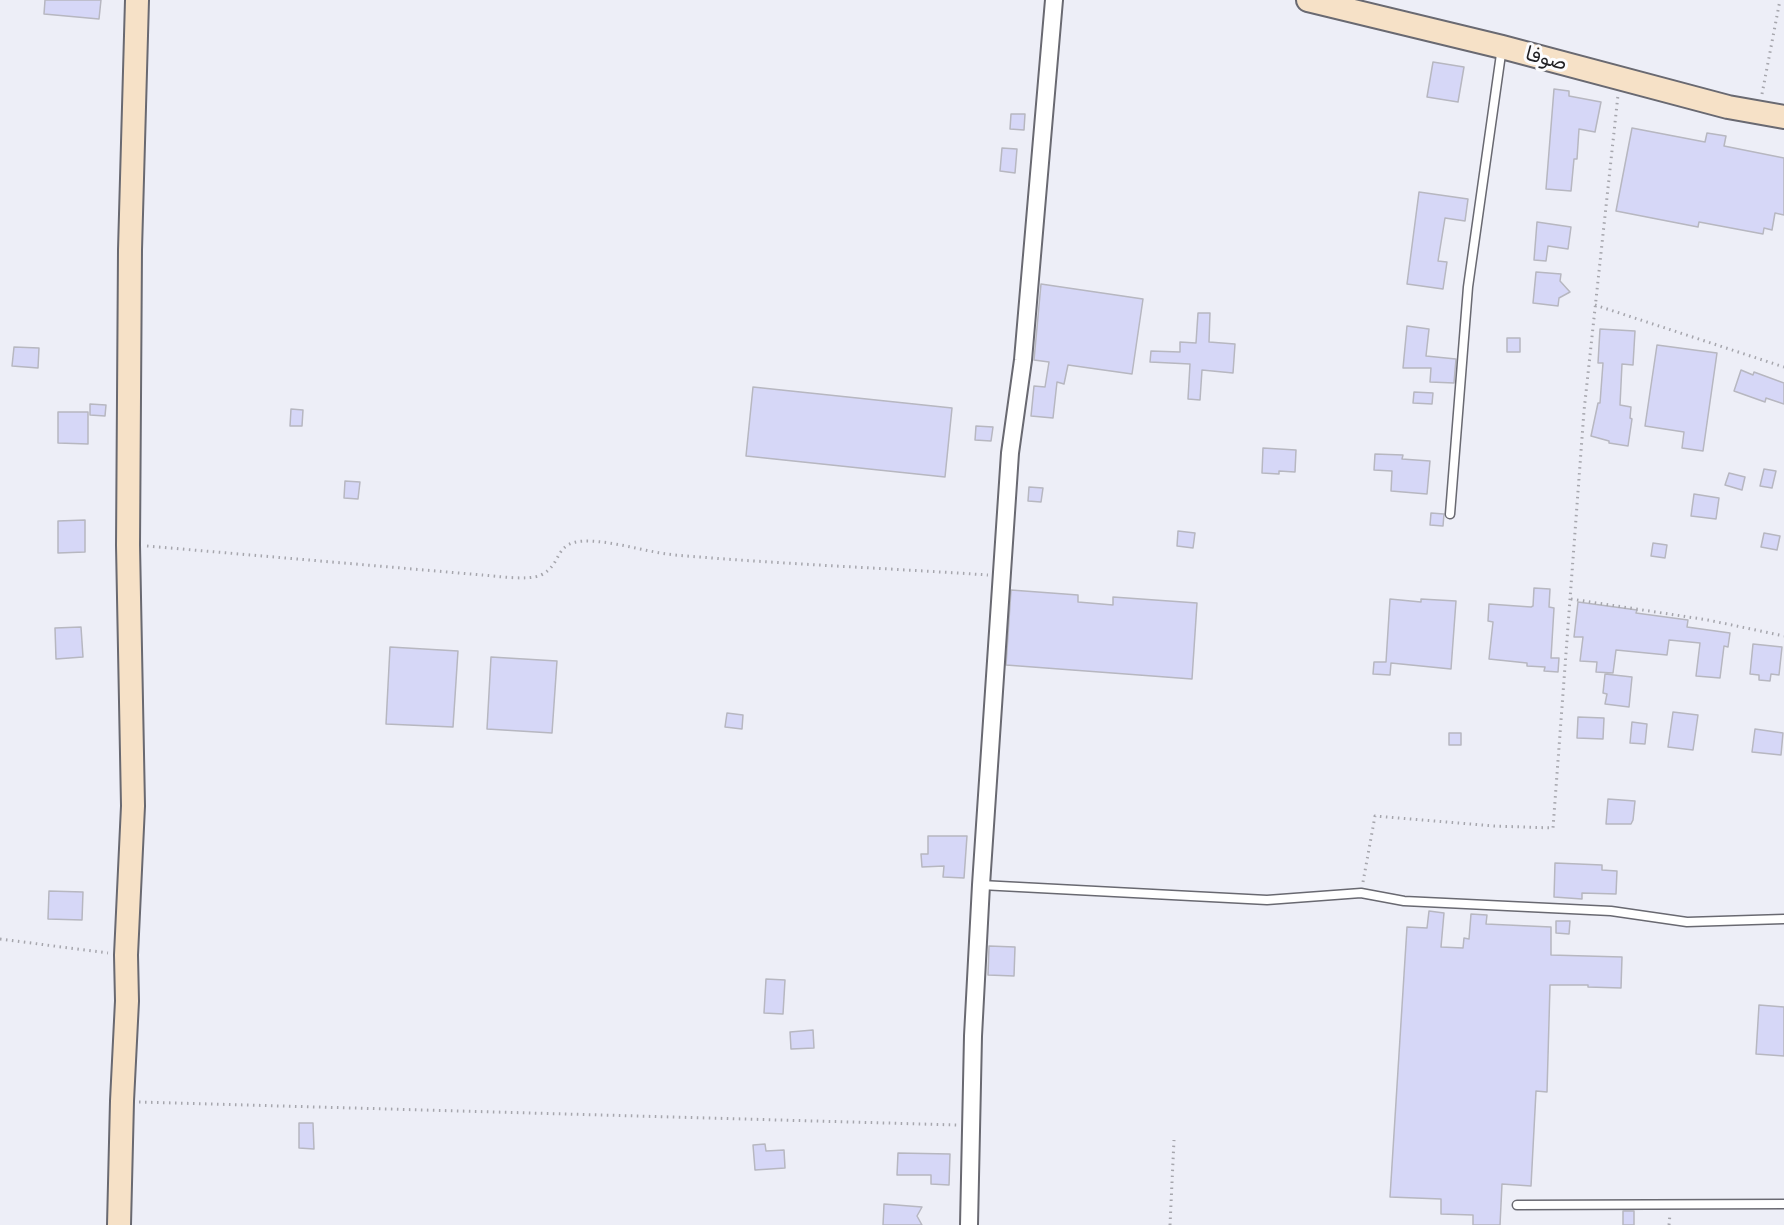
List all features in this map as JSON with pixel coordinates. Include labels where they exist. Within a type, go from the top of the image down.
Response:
[{"type":"street","points":[[119,1225],[127,1001],[126,956],[133,806],[128,545],[130,250],[137,0]]},
{"type":"street","points":[[969,1225],[981,885],[1010,453],[1023,360],[1054,0]]},
{"type":"street","name":"صوفا","points":[[1308,0],[1502,47],[1758,114],[1784,117]]},
{"type":"lane","points":[[1450,514],[1468,287],[1502,47]]},
{"type":"lane","points":[[981,885],[1267,900],[1361,892],[1404,901],[1611,911],[1687,921],[1784,919]]},
{"type":"lane","points":[[1517,1205],[1784,1204]]},
{"type":"path","points":[[1758,114],[1780,0]]},
{"type":"path","points":[[1361,892],[1375,816],[1494,826],[1553,828],[1584,411],[1620,78]]},
{"type":"path","points":[[1595,305],[1784,367]]},
{"type":"path","points":[[128,545],[482,575],[534,577],[544,574],[551,567],[558,553],[570,542],[590,541],[672,555],[1002,576]]},
{"type":"path","points":[[1570,599],[1708,620],[1784,636]]},
{"type":"path","points":[[0,939],[126,956]]},
{"type":"path","points":[[122,1101],[971,1126]]},
{"type":"path","points":[[1170,1225],[1174,1140]]},
{"type":"building","points":[[45,0],[101,0],[99,19],[44,14]]},
{"type":"building","points":[[1433,62],[1464,67],[1458,102],[1427,97]]},
{"type":"building","points":[[1554,89],[1569,91],[1569,96],[1601,102],[1595,132],[1579,129],[1577,159],[1574,159],[1571,191],[1546,189]]},
{"type":"building","points":[[1011,114],[1025,114],[1024,130],[1010,129]]},
{"type":"building","points":[[1632,128],[1705,142],[1707,133],[1726,136],[1724,146],[1784,158],[1784,215],[1775,213],[1772,230],[1764,228],[1763,234],[1699,222],[1698,227],[1616,211]]},
{"type":"building","points":[[1002,148],[1017,149],[1015,173],[1000,171]]},
{"type":"building","points":[[1419,192],[1468,199],[1465,221],[1445,218],[1438,261],[1447,262],[1443,289],[1407,284]]},
{"type":"building","points":[[1537,222],[1571,227],[1568,249],[1548,246],[1546,261],[1534,260]]},
{"type":"building","points":[[1536,272],[1561,274],[1560,281],[1570,292],[1559,298],[1558,306],[1533,303]]},
{"type":"building","points":[[1041,284],[1143,299],[1132,374],[1068,365],[1064,384],[1057,382],[1053,418],[1031,416],[1034,386],[1045,387],[1049,362],[1034,360]]},
{"type":"building","points":[[1198,313],[1210,313],[1209,342],[1235,344],[1233,373],[1202,370],[1200,400],[1188,399],[1190,364],[1150,362],[1151,351],[1180,352],[1180,342],[1196,343]]},
{"type":"building","points":[[1407,326],[1429,329],[1426,356],[1456,359],[1454,383],[1430,382],[1431,368],[1403,368]]},
{"type":"building","points":[[1600,329],[1635,331],[1633,365],[1622,364],[1620,405],[1631,407],[1630,418],[1632,419],[1628,446],[1609,443],[1609,441],[1591,436],[1598,403],[1600,403],[1603,363],[1598,363]]},
{"type":"building","points":[[1507,338],[1520,338],[1520,352],[1507,352]]},
{"type":"building","points":[[1657,345],[1717,353],[1703,451],[1682,448],[1684,432],[1645,426]]},
{"type":"building","points":[[14,347],[39,348],[38,368],[12,366]]},
{"type":"building","points":[[1741,370],[1753,375],[1754,372],[1784,383],[1784,404],[1766,398],[1765,402],[1734,391]]},
{"type":"building","points":[[753,387],[952,408],[945,477],[746,456]]},
{"type":"building","points":[[1414,392],[1433,393],[1432,404],[1413,403]]},
{"type":"building","points":[[90,404],[106,405],[105,416],[90,415]]},
{"type":"building","points":[[291,409],[303,410],[302,426],[290,426]]},
{"type":"building","points":[[58,412],[88,412],[88,444],[58,443]]},
{"type":"building","points":[[976,426],[993,427],[991,441],[975,440]]},
{"type":"building","points":[[1263,448],[1296,450],[1295,472],[1262,473]]},
{"type":"building","points":[[1375,454],[1403,455],[1402,459],[1430,461],[1427,494],[1391,491],[1392,471],[1374,470]]},
{"type":"building","points":[[1764,469],[1776,471],[1772,488],[1760,486]]},
{"type":"building","points":[[1729,473],[1745,477],[1742,490],[1725,485]]},
{"type":"building","points":[[345,481],[360,482],[358,499],[344,498]]},
{"type":"building","points":[[1029,487],[1043,488],[1041,502],[1028,501]]},
{"type":"building","points":[[1694,494],[1719,498],[1716,519],[1691,516]]},
{"type":"building","points":[[1431,513],[1444,514],[1443,526],[1430,525]]},
{"type":"building","points":[[85,520],[85,552],[58,553],[58,521]]},
{"type":"building","points":[[1178,531],[1195,533],[1193,548],[1177,546]]},
{"type":"building","points":[[1764,533],[1780,536],[1777,550],[1761,547]]},
{"type":"building","points":[[1653,543],[1667,545],[1665,558],[1651,556]]},
{"type":"building","points":[[1534,588],[1550,589],[1549,607],[1554,608],[1551,658],[1559,658],[1558,672],[1544,671],[1545,667],[1527,666],[1527,663],[1489,659],[1493,622],[1488,621],[1489,604],[1531,607],[1533,606]]},
{"type":"building","points":[[1011,590],[1078,595],[1078,602],[1113,605],[1113,597],[1197,603],[1192,679],[1006,665]]},
{"type":"building","points":[[1390,599],[1421,602],[1421,599],[1456,601],[1451,669],[1391,663],[1390,675],[1373,674],[1374,662],[1386,662]]},
{"type":"building","points":[[1578,602],[1688,620],[1687,627],[1730,633],[1728,647],[1724,646],[1720,678],[1696,676],[1700,643],[1669,640],[1667,655],[1616,650],[1613,673],[1596,672],[1597,662],[1580,661],[1583,637],[1574,637]]},
{"type":"building","points":[[81,627],[83,657],[56,659],[55,628]]},
{"type":"building","points":[[1753,644],[1782,647],[1779,675],[1771,674],[1770,681],[1759,680],[1759,675],[1750,674]]},
{"type":"building","points":[[390,647],[458,651],[453,727],[386,724]]},
{"type":"building","points":[[491,657],[557,661],[552,733],[487,729]]},
{"type":"building","points":[[1605,674],[1632,677],[1629,707],[1605,704],[1607,694],[1603,693]]},
{"type":"building","points":[[1673,712],[1698,715],[1693,750],[1668,747]]},
{"type":"building","points":[[727,713],[743,715],[742,729],[725,727]]},
{"type":"building","points":[[1578,717],[1604,718],[1603,739],[1577,738]]},
{"type":"building","points":[[1632,722],[1647,724],[1645,744],[1630,743]]},
{"type":"building","points":[[1755,729],[1783,733],[1781,755],[1752,752]]},
{"type":"building","points":[[1449,733],[1461,733],[1461,745],[1449,745]]},
{"type":"building","points":[[1608,799],[1635,801],[1631,824],[1606,824]]},
{"type":"building","points":[[928,836],[967,836],[964,878],[943,877],[944,866],[922,867],[921,854],[928,854]]},
{"type":"building","points":[[1555,863],[1602,865],[1602,870],[1617,871],[1616,894],[1582,893],[1582,899],[1554,897]]},
{"type":"building","points":[[49,891],[83,892],[82,920],[48,919]]},
{"type":"building","points":[[1429,911],[1444,913],[1441,947],[1463,948],[1464,938],[1469,939],[1471,914],[1487,915],[1486,924],[1551,927],[1551,955],[1622,957],[1621,988],[1550,985],[1547,1092],[1536,1091],[1531,1186],[1502,1184],[1500,1225],[1473,1225],[1473,1215],[1441,1214],[1441,1199],[1390,1197],[1407,927],[1427,928]]},
{"type":"building","points":[[1556,921],[1570,921],[1569,934],[1556,933]]},
{"type":"building","points":[[989,946],[1015,947],[1014,976],[988,975]]},
{"type":"building","points":[[766,979],[785,980],[783,1014],[764,1013]]},
{"type":"building","points":[[1759,1005],[1784,1007],[1784,1056],[1756,1054]]},
{"type":"building","points":[[813,1030],[814,1048],[791,1049],[790,1032]]},
{"type":"building","points":[[299,1123],[313,1123],[314,1149],[299,1148]]},
{"type":"building","points":[[765,1144],[766,1151],[784,1150],[785,1168],[755,1170],[753,1145]]},
{"type":"building","points":[[898,1153],[950,1154],[949,1185],[931,1184],[931,1175],[897,1175]]},
{"type":"building","points":[[884,1204],[922,1207],[917,1216],[922,1225],[883,1225]]},
{"type":"building","points":[[1623,1211],[1634,1211],[1634,1225],[1623,1225]]}]
